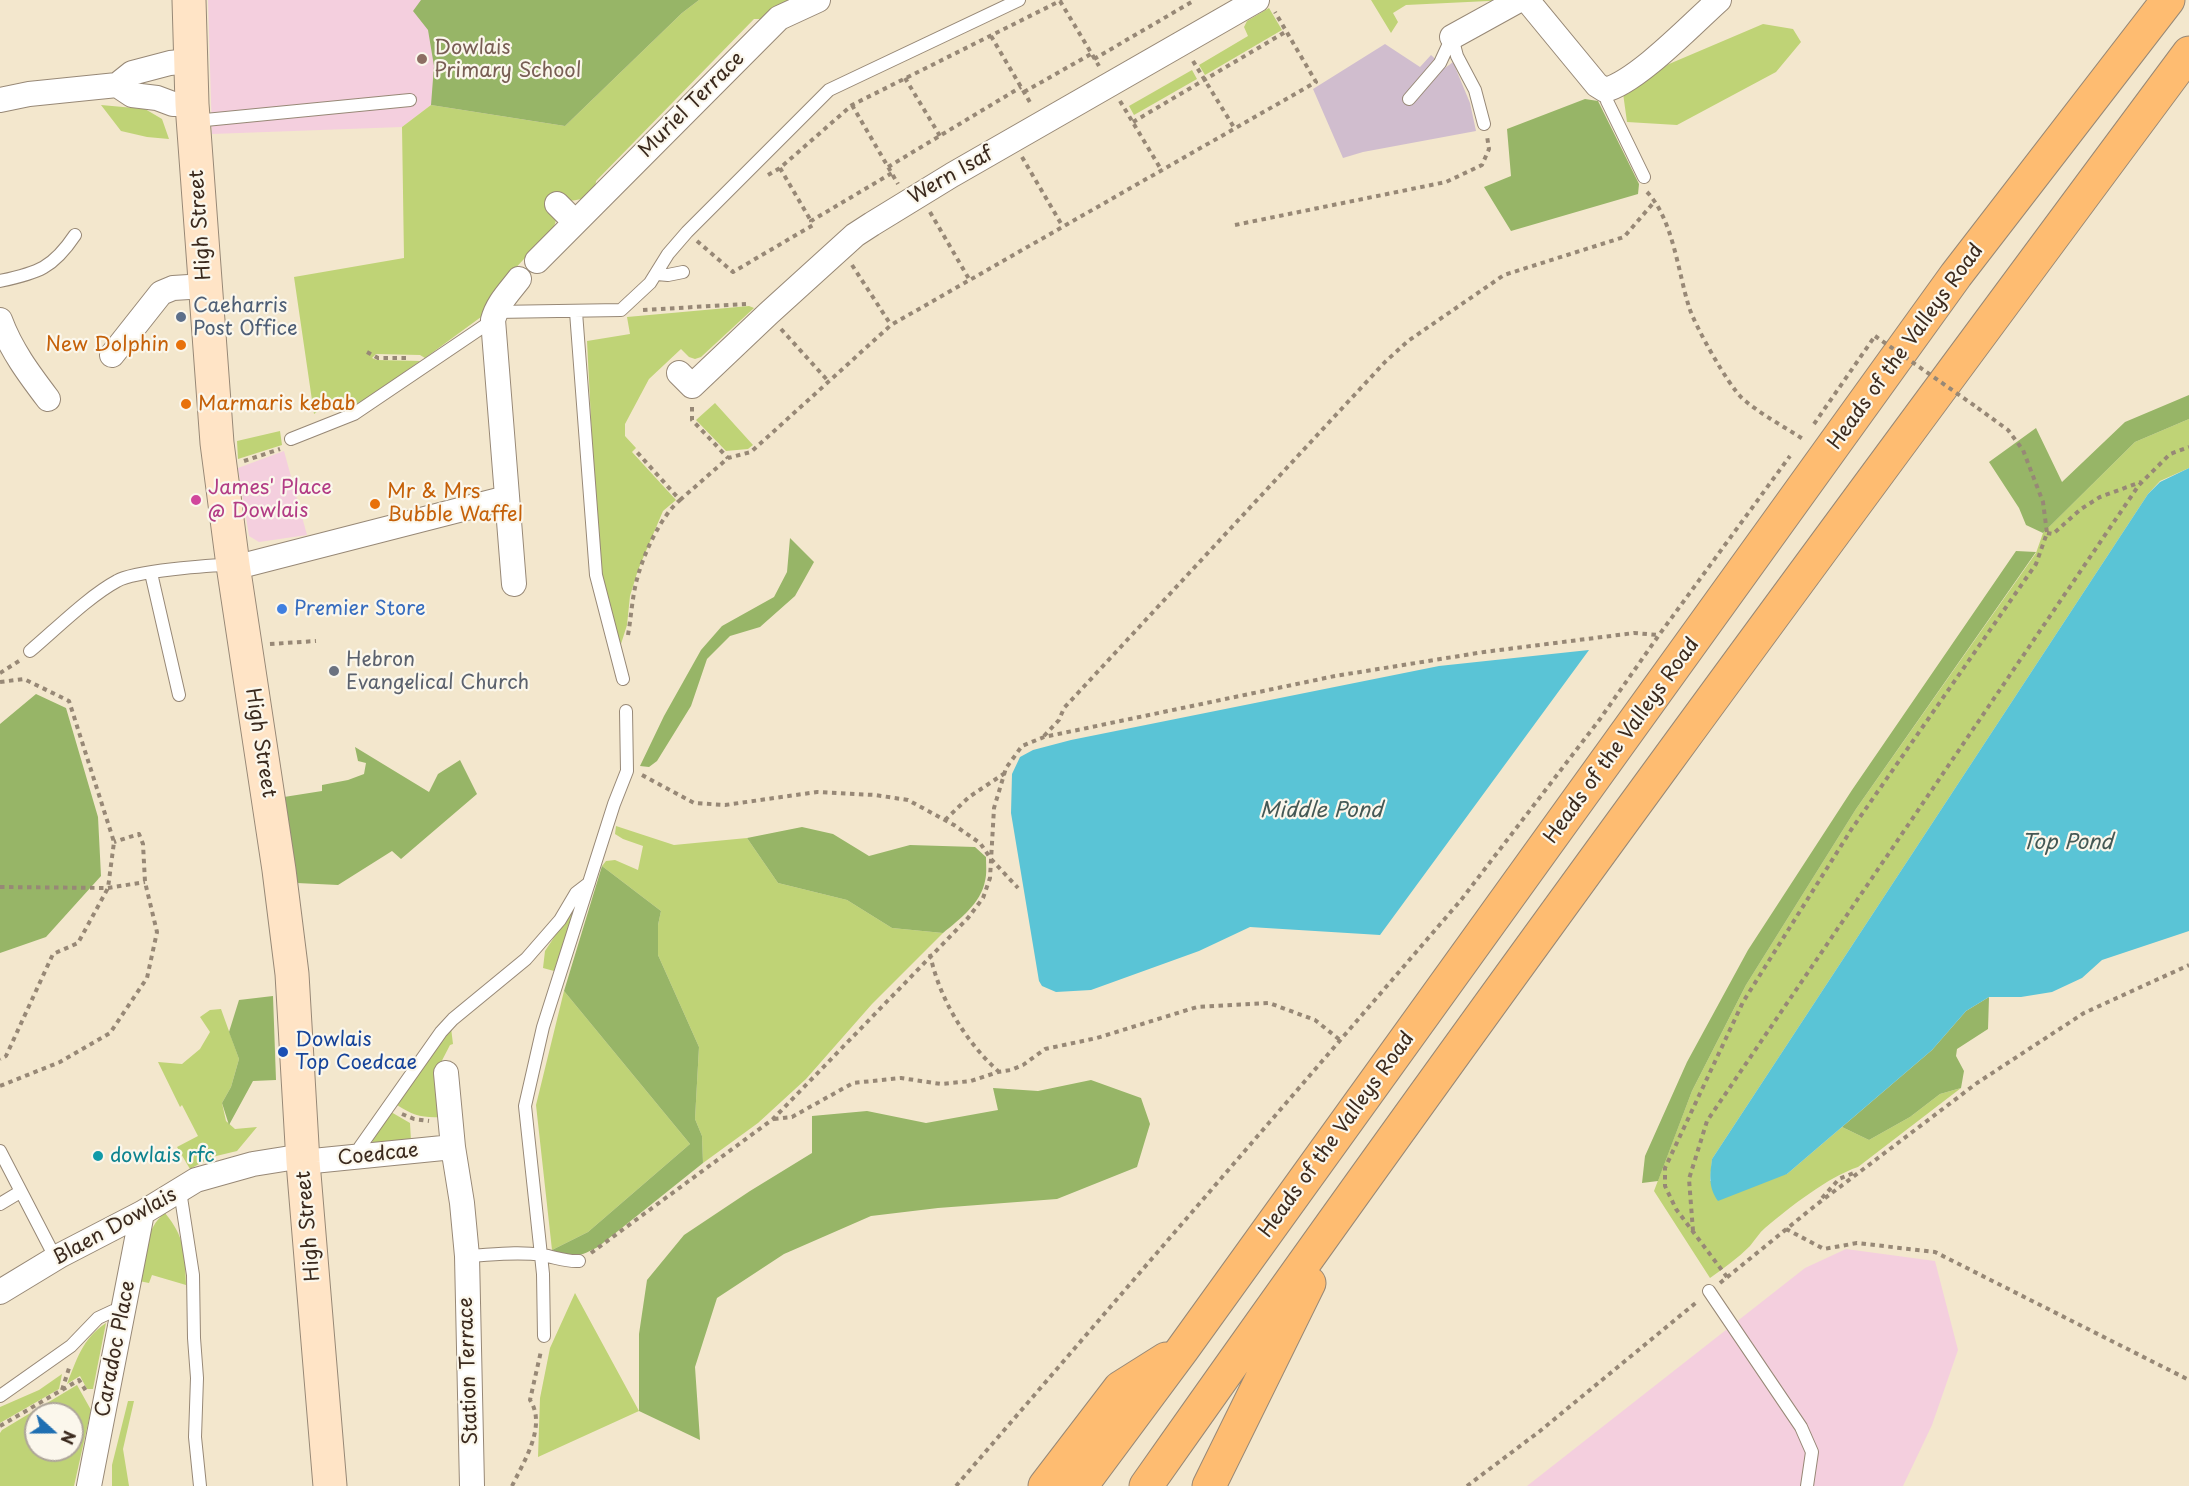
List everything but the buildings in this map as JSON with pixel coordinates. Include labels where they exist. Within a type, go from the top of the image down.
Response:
[{"type":"highway","name":"Heads of the Valleys Road","points":[[1081,1486],[1182,1350],[1956,275],[2168,0]]},
{"type":"highway","points":[[1146,1486],[1355,1190],[1924,409],[2189,53]]},
{"type":"highway","points":[[1209,1486],[1355,1190]]},
{"type":"highway","points":[[1045,1486],[1120,1388],[1182,1350]]},
{"type":"street","name":"High Street","points":[[189,0],[193,112],[220,466],[292,974],[303,1159],[330,1486]]},
{"type":"street","name":"Muriel Terrace","points":[[537,261],[779,18],[818,0]]},
{"type":"street","points":[[1452,37],[1518,0]]},
{"type":"street","points":[[1527,0],[1597,86],[1605,90],[1615,87],[1641,69],[1719,0]]},
{"type":"street","name":"Wern Isaf","points":[[686,379],[769,313],[838,250],[872,224],[1013,140],[1265,3]]},
{"type":"street","points":[[0,100],[29,94],[117,85],[132,73],[170,63],[191,62]]},
{"type":"street","points":[[117,85],[132,95],[157,98],[193,112]]},
{"type":"street","points":[[557,204],[575,222]]},
{"type":"street","points":[[514,584],[494,316],[519,279]]},
{"type":"street","points":[[112,355],[161,293],[173,288],[205,285]]},
{"type":"street","points":[[2,333],[48,399]]},
{"type":"street","points":[[233,565],[245,565],[506,498]]},
{"type":"street","points":[[446,1073],[453,1147]]},
{"type":"street","name":"Coedcae","points":[[303,1159],[360,1157],[453,1147]]},
{"type":"street","name":"Station Terrace","points":[[453,1147],[462,1203],[466,1256],[472,1486]]},
{"type":"street","name":"Blaen Dowlais","points":[[0,1292],[56,1258],[142,1213],[196,1180],[253,1164],[303,1159]]},
{"type":"street","name":"Caradoc Place","points":[[89,1486],[142,1213]]},
{"type":"lane","points":[[291,439],[354,414],[426,366],[494,316],[621,310],[657,274],[668,254],[687,232],[829,90],[1019,0]]},
{"type":"lane","points":[[1409,99],[1440,63],[1452,37]]},
{"type":"lane","points":[[1452,37],[1457,56],[1475,90],[1484,124]]},
{"type":"lane","points":[[1605,90],[1607,101],[1644,177]]},
{"type":"lane","points":[[193,112],[410,100]]},
{"type":"lane","points":[[0,281],[30,275],[50,264],[64,251],[75,235]]},
{"type":"lane","points":[[657,274],[668,275],[683,272]]},
{"type":"lane","points":[[576,312],[596,575],[623,679]]},
{"type":"lane","points":[[30,651],[99,593],[119,580],[151,573],[233,565]]},
{"type":"lane","points":[[151,573],[179,695]]},
{"type":"lane","points":[[544,1336],[541,1255],[525,1106],[543,1027],[614,804],[627,771],[626,711]]},
{"type":"lane","points":[[360,1157],[360,1147],[441,1032],[453,1019],[526,959],[560,920],[576,893],[589,883]]},
{"type":"lane","points":[[0,1151],[56,1258]]},
{"type":"lane","points":[[180,1191],[193,1275],[197,1378],[195,1437],[200,1486]]},
{"type":"lane","points":[[0,1204],[20,1192]]},
{"type":"lane","points":[[466,1256],[515,1253],[541,1255],[570,1262],[579,1261]]},
{"type":"lane","points":[[1709,1291],[1802,1427],[1812,1452],[1807,1486]]},
{"type":"lane","points":[[0,1396],[71,1346],[98,1318],[112,1311],[123,1313]]},
{"type":"path","points":[[760,180],[780,168],[843,109],[1060,0],[1094,59],[1195,0]]},
{"type":"path","points":[[619,661],[627,643],[636,583],[660,522],[671,507],[728,458],[751,452],[891,325],[1316,82],[1287,31],[1265,3]]},
{"type":"path","points":[[1133,122],[1287,31]]},
{"type":"path","points":[[991,35],[1035,111]]},
{"type":"path","points":[[1024,92],[1091,54]]},
{"type":"path","points":[[1196,68],[1235,129]]},
{"type":"path","points":[[905,78],[940,136]]},
{"type":"path","points":[[888,167],[1021,87]]},
{"type":"path","points":[[811,221],[892,174],[852,105]]},
{"type":"path","points":[[1125,108],[1162,171]]},
{"type":"path","points":[[1235,225],[1446,182],[1482,165],[1489,149],[1484,124]]},
{"type":"path","points":[[1013,140],[1063,227]]},
{"type":"path","points":[[701,245],[733,272],[813,225],[780,168]]},
{"type":"path","points":[[1644,177],[1646,191],[1655,201],[1664,218],[1690,310],[1720,367],[1741,398],[1803,439]]},
{"type":"path","points":[[920,194],[969,279]]},
{"type":"path","points":[[1044,737],[1059,720],[1064,708],[1072,699],[1385,362],[1408,341],[1504,275],[1624,237],[1655,201]]},
{"type":"path","points":[[838,250],[855,269],[891,325]]},
{"type":"path","points":[[633,311],[720,305]]},
{"type":"path","points":[[769,313],[829,382]]},
{"type":"path","points":[[956,1486],[1461,900],[1600,719],[1875,336],[2008,430],[2023,450],[2043,502],[2047,533],[2036,564],[1851,830],[1743,1002],[1665,1168],[1665,1186],[1676,1209],[1727,1277]]},
{"type":"path","points":[[367,352],[378,358],[418,358],[426,366]]},
{"type":"path","points":[[686,379],[692,420],[728,458]]},
{"type":"path","points":[[220,466],[238,464],[285,448],[291,439]]},
{"type":"path","points":[[1694,1232],[1689,1179],[1707,1121],[2143,481],[2170,454],[2189,447]]},
{"type":"path","points":[[636,452],[680,500]]},
{"type":"path","points":[[2047,533],[2053,534],[2080,509],[2100,497],[2143,481]]},
{"type":"path","points":[[579,1261],[600,1248],[773,1119],[930,954],[968,918],[983,898],[990,878],[994,808],[1005,772],[1022,746],[1044,737],[1335,676],[1634,633],[1659,635]]},
{"type":"path","points":[[245,647],[316,641]]},
{"type":"path","points":[[0,673],[30,651]]},
{"type":"path","points":[[0,682],[24,679],[69,701],[114,842],[108,888],[78,943],[53,954],[6,1056],[0,1059]]},
{"type":"path","points":[[627,771],[642,775],[694,803],[725,805],[817,792],[875,795],[908,800],[945,820],[980,843],[1018,888]]},
{"type":"path","points":[[945,820],[969,797],[1005,772]]},
{"type":"path","points":[[0,1086],[60,1062],[110,1033],[147,978],[157,932],[145,882],[143,844],[140,834],[114,842]]},
{"type":"path","points":[[0,887],[108,888],[145,882]]},
{"type":"path","points":[[930,954],[934,973],[954,1016],[978,1054],[998,1072]]},
{"type":"path","points":[[1467,1486],[1540,1431],[1816,1205],[1977,1083],[2084,1013],[2189,965]]},
{"type":"path","points":[[773,1119],[792,1117],[853,1083],[901,1078],[941,1084],[971,1081],[1023,1065],[1046,1049],[1097,1038],[1197,1007],[1269,1004],[1315,1020],[1340,1040]]},
{"type":"path","points":[[389,1104],[402,1114],[414,1119],[430,1121],[451,1119]]},
{"type":"path","points":[[1786,1229],[1824,1249],[1857,1244],[1935,1252],[2189,1380]]},
{"type":"path","points":[[512,1486],[534,1442],[535,1408],[530,1400],[544,1336]]},
{"type":"path","points":[[0,1426],[79,1380],[90,1398],[106,1400]]},
{"type":"shaded area","name":"Dowlais Primary School","points":[[208,0],[699,0],[682,13],[565,126],[431,105],[402,127],[212,134]]},
{"type":"shaded area","points":[[1385,44],[1420,67],[1431,55],[1445,68],[1453,62],[1470,103],[1476,131],[1363,152],[1343,158],[1313,89]]},
{"type":"shaded area","points":[[284,451],[307,535],[259,542],[249,536],[238,468]]},
{"type":"shaded area","points":[[1846,1249],[1935,1261],[1958,1350],[1932,1425],[1903,1486],[1527,1486],[1805,1268]]},
{"type":"green space","points":[[421,0],[699,0],[682,13],[565,126],[431,105],[434,66],[428,30],[413,11]]},
{"type":"green space","points":[[699,0],[800,0],[767,19],[754,19],[596,181],[591,194],[570,201],[552,212],[556,220],[554,227],[494,291],[481,317],[425,358],[420,355],[376,354],[372,358],[377,360],[420,361],[361,403],[348,403],[337,398],[314,414],[294,277],[404,258],[402,127],[431,105],[565,126],[682,13]]},
{"type":"green space","points":[[1371,0],[1509,0],[1406,5],[1393,13],[1398,22],[1391,33]]},
{"type":"green space","points":[[1269,8],[1282,30],[1205,75],[1199,65],[1248,36],[1244,27],[1247,21]]},
{"type":"green space","points":[[1763,24],[1793,29],[1801,42],[1776,72],[1677,125],[1627,122],[1623,93],[1669,64]]},
{"type":"green space","points":[[1192,70],[1197,79],[1134,115],[1129,106]]},
{"type":"green space","points":[[1585,99],[1598,101],[1639,184],[1638,194],[1511,231],[1484,187],[1511,176],[1507,129]]},
{"type":"green space","points":[[101,105],[145,109],[162,119],[169,139],[121,131]]},
{"type":"green space","points":[[749,306],[754,308],[701,357],[695,359],[689,357],[681,349],[649,379],[625,424],[625,436],[636,448],[632,452],[676,500],[663,511],[638,570],[630,596],[627,625],[621,644],[614,627],[598,558],[587,341],[630,334],[627,317]]},
{"type":"green space","points":[[2189,395],[2189,419],[2135,442],[2043,533],[2026,525],[2019,508],[1989,462],[2036,428],[2062,482],[2125,422]]},
{"type":"green space","points":[[715,403],[753,445],[748,449],[726,451],[696,420]]},
{"type":"green space","points":[[2189,419],[2189,468],[2160,481],[2148,494],[1712,1159],[1710,1181],[1787,1174],[1842,1127],[1869,1140],[1910,1117],[1940,1094],[1961,1088],[1858,1167],[1822,1185],[1798,1202],[1763,1230],[1741,1255],[1710,1278],[1654,1191],[1692,1091],[1746,985],[1856,809],[2036,553],[2043,533],[2135,442]]},
{"type":"green space","points":[[280,431],[282,445],[238,459],[237,441]]},
{"type":"green space","points":[[790,538],[814,562],[795,596],[760,627],[730,636],[707,659],[691,706],[657,761],[649,767],[640,766],[664,716],[701,650],[722,626],[774,597],[787,572]]},
{"type":"green space","points":[[2016,551],[2036,552],[1856,809],[1746,985],[1692,1091],[1658,1181],[1642,1183],[1645,1156],[1687,1062],[1748,950],[1852,790]]},
{"type":"green space","points":[[36,694],[66,708],[98,817],[101,876],[46,937],[0,953],[0,724]]},
{"type":"green space","points":[[355,747],[429,792],[438,774],[460,760],[477,794],[401,859],[392,851],[338,885],[297,883],[284,797],[322,791],[322,785],[364,774],[366,763],[358,761]]},
{"type":"green space","points":[[616,826],[674,845],[747,838],[778,883],[847,900],[892,928],[943,933],[872,1004],[806,1079],[758,1123],[703,1163],[702,1136],[695,1119],[699,1047],[658,955],[658,925],[661,911],[602,866],[606,861],[615,860],[638,870],[643,846],[615,834]]},
{"type":"green space","points":[[802,827],[833,834],[869,856],[910,845],[975,847],[986,857],[983,889],[969,910],[943,933],[892,928],[847,900],[778,883],[747,838]]},
{"type":"green space","points":[[602,866],[661,911],[658,925],[658,955],[699,1047],[695,1119],[702,1136],[703,1163],[598,1247],[580,1255],[570,1256],[552,1250],[588,1232],[690,1144],[564,991]]},
{"type":"green space","points":[[578,901],[554,971],[543,968],[545,951]]},
{"type":"green space","points":[[564,991],[690,1144],[588,1232],[552,1250],[536,1105]]},
{"type":"green space","points":[[273,996],[276,1080],[253,1081],[229,1125],[222,1103],[231,1087],[239,1059],[229,1032],[239,1000]]},
{"type":"green space","points":[[1989,997],[1988,1029],[1957,1049],[1956,1056],[1964,1071],[1961,1088],[1940,1094],[1910,1117],[1869,1140],[1842,1127],[1932,1050],[1966,1011]]},
{"type":"green space","points":[[221,1009],[239,1059],[231,1087],[222,1103],[226,1121],[235,1129],[257,1127],[237,1151],[212,1157],[190,1169],[177,1147],[198,1136],[182,1105],[180,1107],[158,1062],[182,1064],[200,1049],[210,1032],[200,1017],[210,1010]]},
{"type":"green space","points":[[451,1028],[453,1044],[450,1045],[435,1074],[441,1117],[418,1115],[397,1105]]},
{"type":"green space","points":[[1091,1080],[1141,1098],[1150,1124],[1137,1167],[1057,1199],[938,1208],[871,1216],[784,1254],[717,1298],[695,1367],[700,1440],[639,1411],[639,1334],[647,1280],[684,1235],[812,1153],[812,1116],[867,1111],[926,1123],[998,1110],[993,1088],[1038,1091]]},
{"type":"green space","points":[[391,1112],[410,1123],[411,1141],[373,1143],[372,1140]]},
{"type":"green space","points":[[165,1213],[177,1230],[183,1246],[186,1285],[152,1275],[149,1283],[139,1281],[149,1235],[158,1219]]},
{"type":"green space","points":[[575,1293],[639,1411],[538,1457],[540,1398],[550,1348]]},
{"type":"green space","points":[[106,1323],[93,1389],[87,1389],[80,1376],[67,1384],[77,1358],[86,1343]]},
{"type":"green space","points":[[62,1374],[59,1389],[36,1402],[24,1402],[24,1409],[0,1423],[0,1407],[39,1390]]},
{"type":"green space","points":[[77,1385],[91,1410],[84,1441],[84,1402],[49,1402]]},
{"type":"green space","points":[[128,1401],[134,1401],[123,1449],[129,1486],[112,1486],[112,1465]]},
{"type":"green space","points":[[24,1417],[24,1462],[79,1462],[74,1486],[0,1486],[0,1433]]},
{"type":"water","name":"Top Pond","points":[[2189,468],[2189,931],[2102,960],[2082,978],[2052,992],[2021,997],[1989,997],[1966,1011],[1932,1050],[1787,1174],[1718,1201],[1711,1186],[1712,1159],[2148,494],[2160,482]]},
{"type":"water","name":"Middle Pond","points":[[1589,650],[1380,935],[1250,927],[1199,951],[1091,990],[1056,992],[1042,986],[1039,981],[1011,813],[1012,774],[1020,757],[1033,750],[1071,740],[1439,666]]},
{"type":"place","name":"Dowlais Primary School","points":[[422,59]]},
{"type":"place","name":"Caeharris Post Office","points":[[181,317]]},
{"type":"place","name":"New Dolphin","points":[[181,345]]},
{"type":"place","name":"Marmaris kebab","points":[[186,404]]},
{"type":"place","name":"James' Place @ Dowlais","points":[[196,500]]},
{"type":"place","name":"Mr & Mrs Bubble Waffel","points":[[375,504]]},
{"type":"place","name":"Premier Store","points":[[282,609]]},
{"type":"place","name":"Hebron Evangelical Church","points":[[334,671]]},
{"type":"place","name":"Dowlais Top Coedcae","points":[[283,1052]]},
{"type":"place","name":"dowlais rfc","points":[[98,1156]]}]
